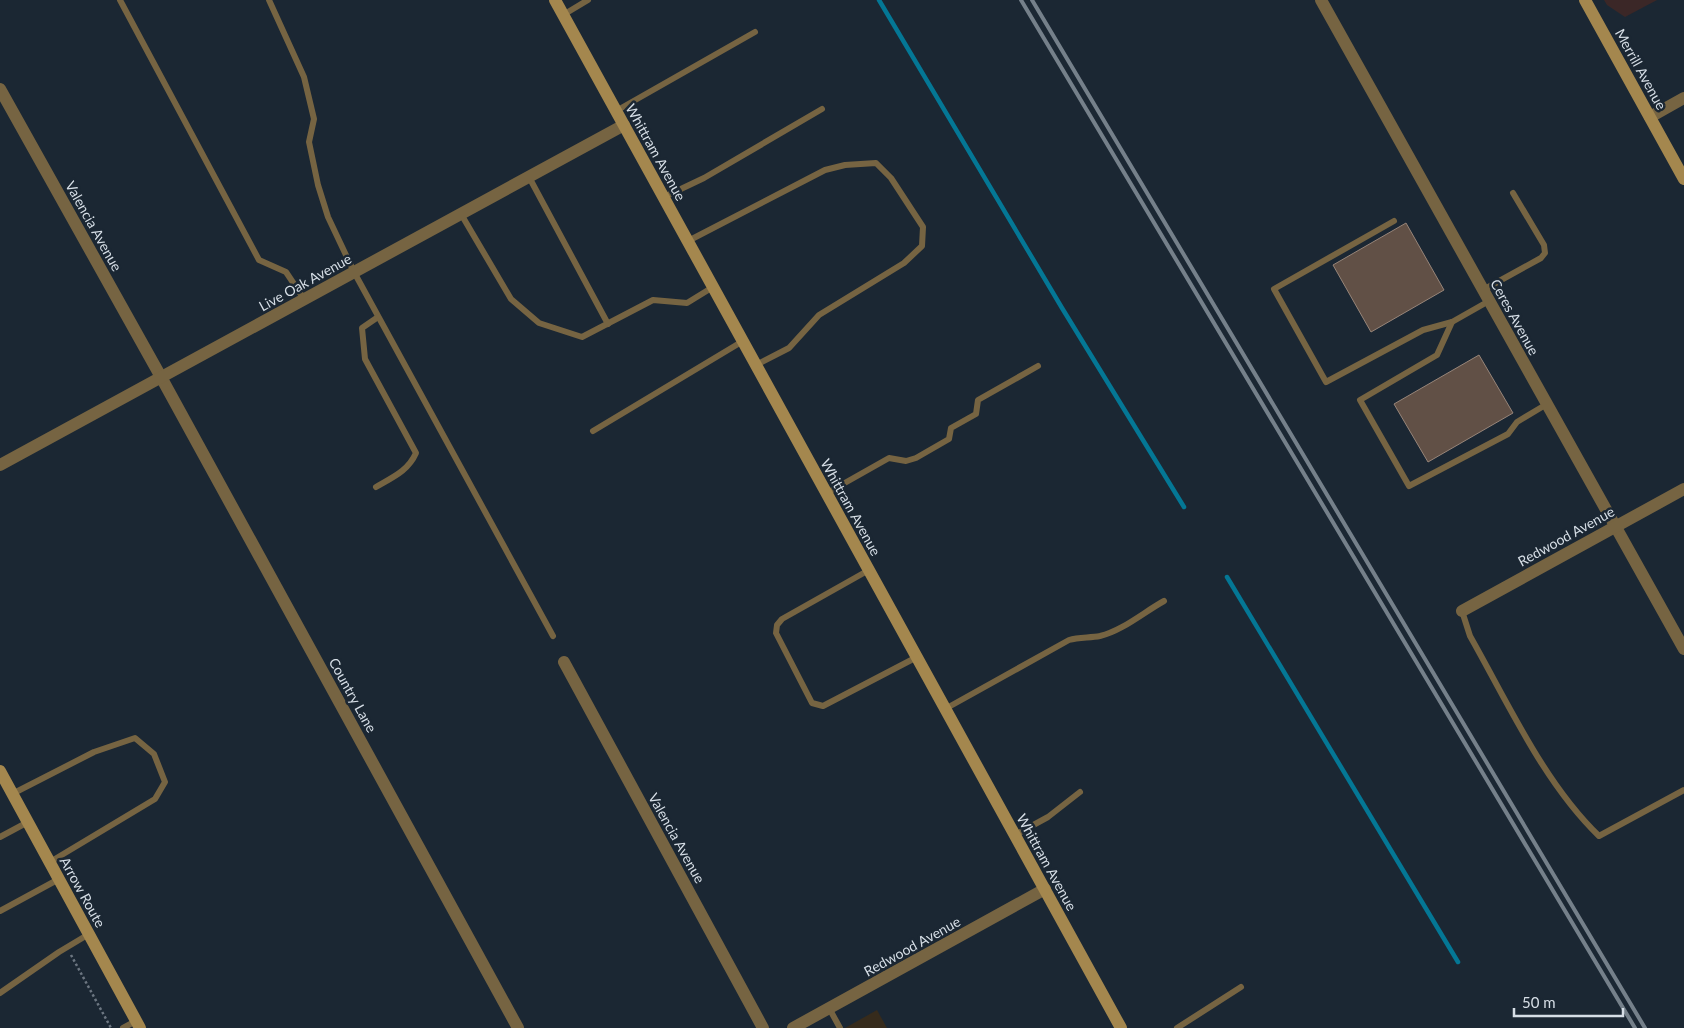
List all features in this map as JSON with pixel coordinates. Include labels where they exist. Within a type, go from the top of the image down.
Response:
[{"type":"street","name":"Whittram Avenue","points":[[555,0],[1121,1028]]},
{"type":"street","name":"Ceres Avenue","points":[[1321,0],[1615,526],[1683,643]]},
{"type":"street","name":"Merrill Avenue","points":[[1585,0],[1684,179]]},
{"type":"street","name":"Valencia Avenue","points":[[0,89],[161,377]]},
{"type":"street","points":[[1650,117],[1684,98]]},
{"type":"street","name":"Live Oak Avenue","points":[[0,465],[624,126]]},
{"type":"street","name":"Country Lane","points":[[161,377],[518,1028]]},
{"type":"street","name":"Redwood Avenue","points":[[1462,611],[1684,489]]},
{"type":"street","name":"Valencia Avenue","points":[[564,662],[763,1028]]},
{"type":"street","name":"Arrow Route","points":[[1,775],[138,1025]]},
{"type":"street","name":"Redwood Avenue","points":[[793,1028],[1045,889]]},
{"type":"lane","points":[[120,0],[259,260],[286,272],[304,299]]},
{"type":"lane","points":[[269,0],[304,77],[314,119],[309,142],[318,185],[328,217],[378,317],[553,636]]},
{"type":"lane","points":[[563,14],[588,0]]},
{"type":"lane","points":[[616,111],[755,32]]},
{"type":"lane","points":[[664,197],[704,178],[822,109]]},
{"type":"lane","points":[[688,241],[824,170],[845,165],[876,164],[891,178],[923,227],[922,246],[904,264],[819,315],[789,348],[756,364]]},
{"type":"lane","points":[[529,177],[608,324]]},
{"type":"lane","points":[[1394,222],[1274,290],[1326,382],[1423,330],[1452,322],[1542,258],[1545,253],[1544,245],[1513,193]]},
{"type":"lane","points":[[461,214],[511,299],[539,323],[582,337],[654,300],[687,303],[713,287]]},
{"type":"lane","points":[[376,487],[402,472],[410,465],[416,453],[365,359],[362,328],[378,317]]},
{"type":"lane","points":[[1452,322],[1437,354],[1360,400],[1409,486],[1508,434],[1517,422],[1547,404]]},
{"type":"lane","points":[[593,431],[743,341]]},
{"type":"lane","points":[[827,494],[889,458],[906,461],[916,458],[949,439],[951,428],[976,414],[978,400],[1038,366]]},
{"type":"lane","points":[[869,570],[782,619],[777,625],[776,633],[804,690],[812,704],[823,706],[917,658]]},
{"type":"lane","points":[[945,709],[1069,640],[1087,636],[1099,636],[1112,631],[1164,601]]},
{"type":"lane","points":[[1462,611],[1470,636],[1559,792],[1578,816],[1599,836],[1684,790]]},
{"type":"lane","points":[[12,794],[94,752],[135,738],[154,754],[166,782],[156,799],[50,862]]},
{"type":"lane","points":[[1015,835],[1048,816],[1080,792]]},
{"type":"lane","points":[[0,837],[28,822]]},
{"type":"lane","points":[[0,912],[59,879]]},
{"type":"lane","points":[[0,993],[89,934]]},
{"type":"lane","points":[[1177,1028],[1240,987]]},
{"type":"lane","points":[[829,1008],[840,1028]]},
{"type":"lane","points":[[123,1028],[138,1025]]},
{"type":"path","points":[[67,947],[111,1028]]},
{"type":"shaded area","points":[[1604,0],[1657,0],[1625,17],[1607,5]]},
{"type":"shaded area","points":[[877,1010],[887,1028],[845,1028]]},
{"type":"building","points":[[1406,223],[1444,290],[1371,332],[1333,265]]},
{"type":"building","points":[[1479,355],[1513,413],[1428,462],[1394,404]]},
{"type":"waterway","points":[[879,0],[1062,308],[1184,507]]},
{"type":"waterway","points":[[1227,577],[1458,962]]},
{"type":"railway","points":[[1021,0],[1635,1028]]},
{"type":"railway","points":[[1032,0],[1645,1028]]}]
